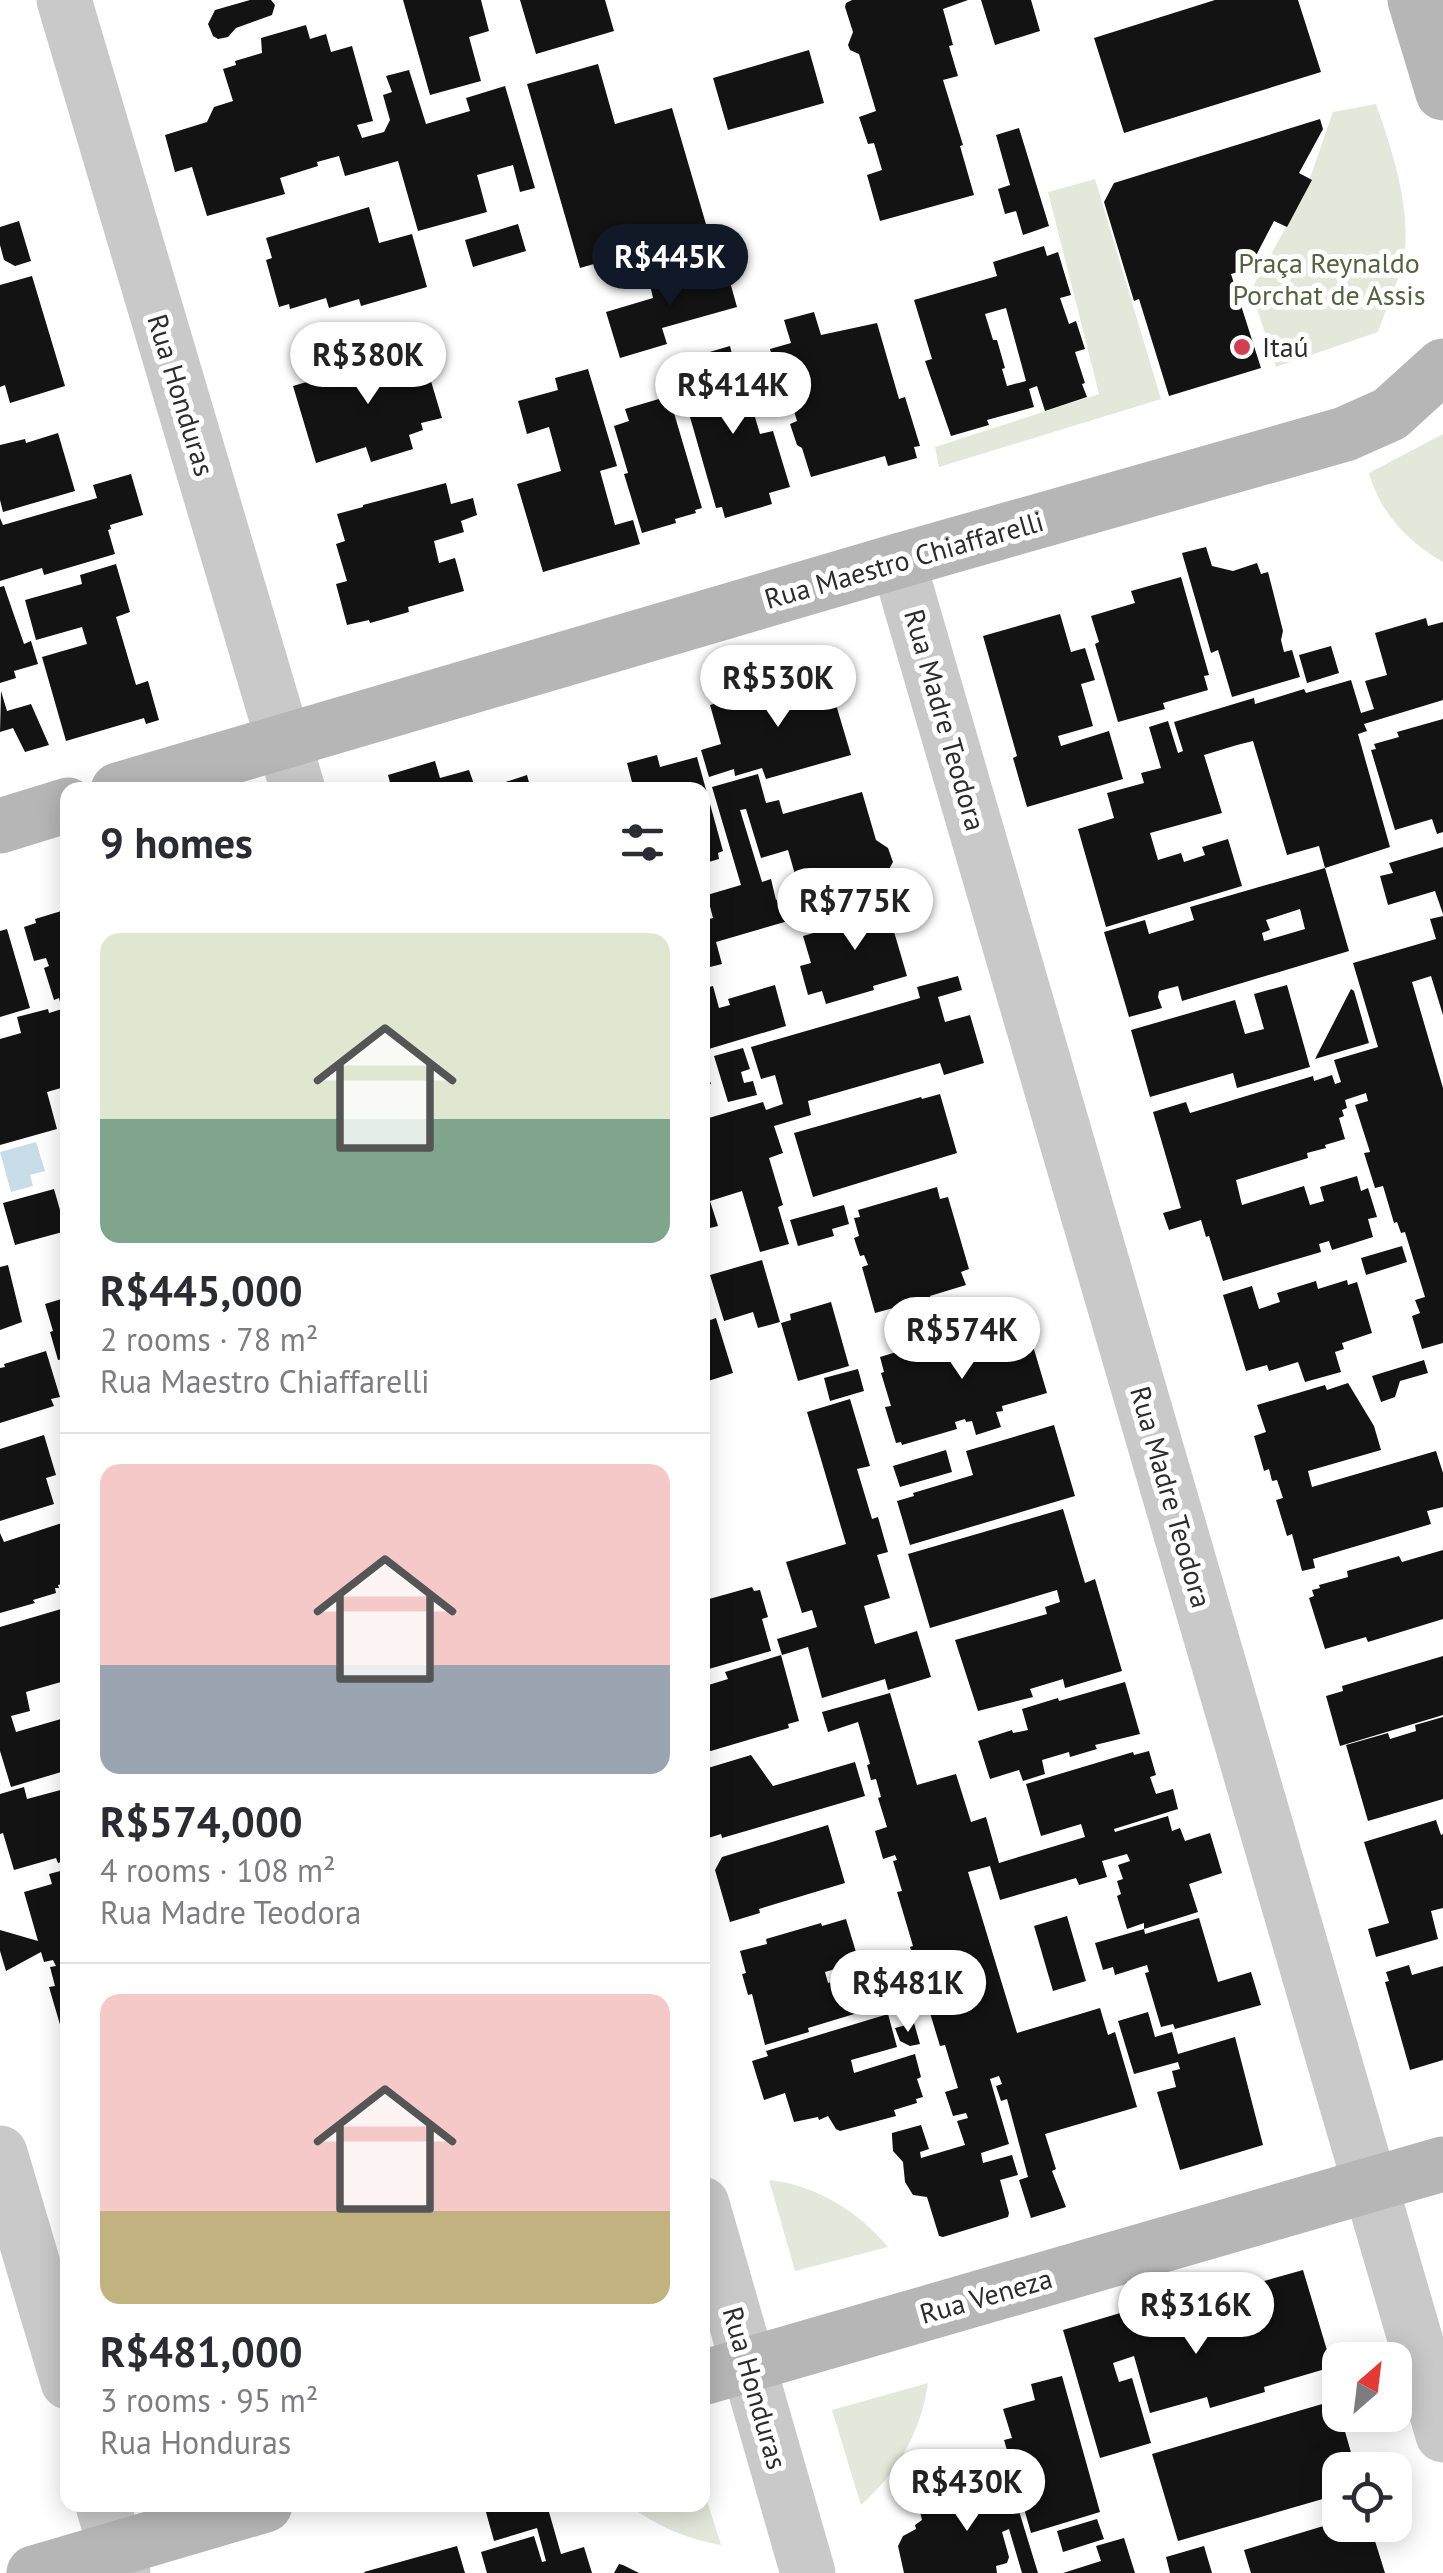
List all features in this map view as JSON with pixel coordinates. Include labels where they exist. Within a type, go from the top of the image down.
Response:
[{"type":"street","name":"Rua Honduras","points":[[64,0],[291,766]]},
{"type":"street","points":[[1415,0],[1443,93]]},
{"type":"street","name":"Rua Maestro Chiaffarelli","points":[[176,782],[291,766],[898,560],[1345,434],[1390,414],[1443,366]]},
{"type":"street","name":"Rua Madre Teodora","points":[[898,560],[1443,2435]]},
{"type":"street","points":[[0,826],[60,807]]},
{"type":"street","points":[[0,2153],[60,2355]]},
{"type":"street","name":"Rua Veneza","points":[[726,2371],[1443,2164]]},
{"type":"street","name":"Rua Honduras","points":[[710,2260],[726,2371],[808,2573]]},
{"type":"street","points":[[34,2573],[114,2542],[236,2512]]},
{"type":"green space","name":"Praça Reynaldo Porchat de Assis","points":[[1376,104],[1398,176],[1406,231],[1401,268],[1378,332],[1276,367],[1251,290],[1304,195],[1333,112]]},
{"type":"green space","points":[[1095,179],[1161,399],[939,467],[935,447],[1099,394],[1048,192]]},
{"type":"green space","points":[[1443,434],[1443,562],[1397,525],[1380,501],[1369,473]]},
{"type":"green space","points":[[769,2180],[803,2188],[835,2202],[888,2247],[795,2271]]},
{"type":"green space","points":[[928,2383],[920,2418],[906,2450],[861,2505],[832,2410]]},
{"type":"green space","points":[[710,2510],[721,2545],[672,2531],[639,2512]]},
{"type":"water","points":[[36,1142],[45,1171],[30,1175],[33,1186],[11,1192],[0,1152]]},
{"type":"building","points":[[250,0],[271,0],[275,5],[272,15],[236,28],[228,37],[213,36],[208,24],[215,10]]},
{"type":"building","points":[[403,0],[481,0],[489,31],[469,37],[481,81],[430,95]]},
{"type":"building","points":[[520,0],[605,0],[614,31],[536,54]]},
{"type":"building","points":[[852,0],[968,0],[943,9],[958,76],[943,80],[974,195],[880,221],[867,175],[882,170],[874,143],[868,144],[859,117],[876,111],[859,54],[848,45],[853,32],[845,7]]},
{"type":"building","points":[[981,0],[1031,0],[1040,31],[995,45]]},
{"type":"building","points":[[1215,0],[1298,0],[1321,72],[1124,133],[1094,38]]},
{"type":"building","points":[[306,25],[310,39],[326,34],[331,52],[352,46],[373,121],[357,125],[362,138],[384,132],[390,120],[383,95],[392,92],[386,76],[409,70],[426,124],[470,111],[466,98],[505,86],[535,188],[520,192],[513,165],[477,175],[487,212],[418,231],[398,161],[345,176],[339,156],[280,178],[285,194],[207,216],[192,167],[175,172],[165,135],[207,122],[214,107],[233,101],[223,69],[262,53],[261,38]]},
{"type":"building","points":[[809,50],[824,103],[728,130],[713,78]]},
{"type":"building","points":[[598,64],[615,124],[672,108],[708,231],[580,268],[527,84]]},
{"type":"building","points":[[1320,119],[1323,129],[1299,173],[1312,180],[1287,227],[1274,221],[1249,269],[1231,274],[1261,368],[1169,396],[1139,299],[1134,301],[1104,202],[1114,183]]},
{"type":"building","points":[[1019,128],[1049,226],[1023,235],[1016,211],[1005,214],[998,189],[1010,185],[996,135]]},
{"type":"building","points":[[369,207],[379,243],[412,234],[427,287],[361,306],[359,299],[329,308],[326,298],[290,309],[289,304],[279,307],[266,260],[272,258],[266,238]]},
{"type":"building","points":[[19,221],[31,261],[15,266],[4,260],[0,227]]},
{"type":"building","points":[[518,224],[526,251],[473,267],[465,240]]},
{"type":"building","points":[[1044,246],[1047,256],[1058,252],[1071,295],[1060,298],[1069,324],[1076,321],[1085,349],[1075,352],[1087,397],[1045,411],[1037,386],[1029,389],[1034,407],[987,420],[989,425],[951,436],[925,361],[932,359],[914,300],[997,276],[993,262]],"holes":[[[1006,308],[1026,381],[1007,386],[997,340],[993,340],[985,314]]]},
{"type":"building","points":[[725,264],[737,307],[662,328],[667,344],[620,358],[606,312],[653,298],[650,285]]},
{"type":"building","points":[[32,276],[65,386],[10,403],[5,385],[0,387],[0,285]]},
{"type":"building","points":[[814,312],[821,335],[877,323],[899,399],[905,397],[920,446],[914,447],[917,458],[888,466],[885,456],[811,477],[790,424],[797,421],[787,388],[782,389],[770,349],[791,343],[784,320]]},
{"type":"building","points":[[730,346],[733,358],[737,357],[760,434],[773,431],[790,487],[769,493],[772,504],[725,518],[722,507],[716,508],[690,417],[700,413],[688,372],[692,371],[689,358]]},
{"type":"building","points":[[383,351],[387,362],[422,351],[442,418],[421,423],[423,430],[409,435],[413,449],[371,462],[366,447],[316,463],[293,386],[344,371],[342,363]]},
{"type":"building","points":[[588,369],[617,466],[600,471],[615,525],[633,520],[640,544],[543,572],[517,484],[561,471],[549,427],[527,434],[518,401],[558,390],[555,378]]},
{"type":"building","points":[[669,396],[702,508],[675,519],[676,523],[642,533],[614,426],[629,421],[625,409]]},
{"type":"building","points":[[58,433],[75,491],[3,512],[0,445],[25,439],[26,443]]},
{"type":"building","points":[[131,474],[143,515],[110,525],[115,554],[44,575],[42,568],[0,581],[0,518],[3,525],[97,498],[93,485]]},
{"type":"building","points":[[446,483],[451,504],[473,498],[477,515],[461,521],[464,532],[434,541],[439,563],[455,558],[464,591],[408,607],[409,612],[347,625],[336,584],[347,581],[336,544],[345,541],[337,514]]},
{"type":"building","points":[[1206,547],[1212,566],[1233,571],[1257,563],[1261,574],[1268,572],[1283,631],[1284,652],[1292,650],[1300,677],[1232,697],[1218,650],[1211,653],[1182,553]]},
{"type":"building","points":[[116,564],[130,612],[116,617],[136,685],[148,681],[159,720],[146,724],[144,718],[66,741],[42,657],[87,644],[82,627],[36,640],[25,600],[82,584],[80,575]]},
{"type":"building","points":[[1181,577],[1209,675],[1204,676],[1208,690],[1163,703],[1165,709],[1118,722],[1095,644],[1099,642],[1091,616],[1135,603],[1131,591]]},
{"type":"building","points":[[4,586],[24,644],[31,641],[38,664],[14,671],[16,678],[0,683],[0,587]]},
{"type":"building","points":[[1060,614],[1071,652],[1085,648],[1095,680],[1081,684],[1093,726],[1058,736],[1061,746],[1109,731],[1123,779],[1027,807],[1013,758],[1017,756],[983,636]]},
{"type":"building","points":[[1426,618],[1428,626],[1443,622],[1443,700],[1364,724],[1367,731],[1358,734],[1390,847],[1325,868],[1319,846],[1287,855],[1253,741],[1237,745],[1204,755],[1222,813],[1150,833],[1158,860],[1181,853],[1184,862],[1205,855],[1202,847],[1228,839],[1242,886],[1106,927],[1078,829],[1114,818],[1107,793],[1144,783],[1141,773],[1161,768],[1149,727],[1168,721],[1178,753],[1183,751],[1174,722],[1254,698],[1255,704],[1351,680],[1361,713],[1374,709],[1365,681],[1387,675],[1375,633]]},
{"type":"building","points":[[1331,646],[1339,673],[1307,683],[1299,655]]},
{"type":"building","points":[[826,671],[851,755],[766,779],[762,768],[735,776],[734,769],[709,777],[701,750],[721,744],[710,705]]},
{"type":"building","points":[[1,691],[7,711],[31,704],[49,745],[25,752],[13,728],[0,732]]},
{"type":"building","points":[[1443,719],[1443,832],[1437,834],[1432,819],[1395,830],[1371,750],[1376,749],[1374,744],[1399,737],[1397,732]]},
{"type":"building","points":[[657,755],[660,767],[697,757],[704,782],[632,782],[627,763]]},
{"type":"building","points":[[435,761],[440,778],[469,770],[473,782],[390,782],[388,775]]},
{"type":"building","points":[[758,774],[766,803],[779,800],[783,814],[862,792],[876,840],[888,848],[893,862],[887,873],[802,899],[788,850],[761,858],[746,809],[740,810],[762,882],[771,879],[776,900],[789,896],[795,919],[716,942],[722,964],[710,967],[710,894],[741,885],[712,787]]},
{"type":"building","points":[[527,775],[529,782],[505,782]]},
{"type":"building","points":[[710,804],[723,851],[718,853],[719,859],[710,862]]},
{"type":"building","points":[[1443,847],[1443,914],[1435,891],[1388,905],[1380,876],[1393,873],[1389,863]]},
{"type":"building","points":[[1325,868],[1349,951],[1182,1001],[1178,986],[1159,991],[1162,1008],[1129,1017],[1104,932],[1145,920],[1149,934],[1194,920],[1190,907]],"holes":[[[1300,909],[1305,929],[1264,941],[1262,933],[1270,930],[1266,920]]]},
{"type":"building","points":[[892,891],[899,916],[890,918],[907,976],[826,1004],[822,991],[808,995],[800,966],[811,963],[803,936],[859,920],[854,902]]},
{"type":"building","points":[[60,911],[60,1002],[59,998],[54,1000],[44,968],[49,966],[46,958],[34,961],[24,927],[36,923],[35,919]]},
{"type":"building","points":[[1443,916],[1443,1015],[1431,976],[1412,982],[1443,1088],[1443,1343],[1422,1349],[1412,1316],[1420,1313],[1415,1300],[1425,1297],[1405,1232],[1401,1233],[1397,1222],[1394,1223],[1383,1186],[1375,1188],[1364,1153],[1370,1152],[1355,1105],[1368,1101],[1366,1093],[1345,1100],[1347,1108],[1339,1118],[1345,1139],[1307,1153],[1308,1158],[1236,1180],[1242,1205],[1304,1186],[1310,1205],[1324,1201],[1320,1187],[1357,1176],[1361,1191],[1368,1188],[1377,1217],[1368,1219],[1373,1237],[1332,1250],[1329,1241],[1319,1244],[1321,1252],[1223,1281],[1201,1220],[1169,1230],[1163,1213],[1181,1208],[1153,1112],[1186,1102],[1190,1113],[1313,1076],[1314,1081],[1332,1075],[1335,1084],[1341,1082],[1334,1060],[1378,1047],[1353,963],[1436,939],[1430,919]]},
{"type":"building","points":[[7,929],[30,1008],[0,1017],[0,931]]},
{"type":"building","points":[[958,976],[962,990],[938,997],[945,1022],[970,1015],[984,1063],[944,1075],[940,1063],[808,1101],[811,1115],[774,1126],[783,1153],[769,1158],[789,1244],[760,1252],[742,1191],[710,1201],[710,1118],[763,1102],[766,1110],[783,1104],[775,1075],[761,1079],[751,1047],[920,998],[917,987]]},
{"type":"building","points":[[775,985],[786,1026],[710,1049],[710,987],[713,986],[719,1008],[730,1005],[728,999]]},
{"type":"building","points":[[1287,985],[1310,1067],[1237,1088],[1233,1073],[1150,1097],[1131,1030],[1235,1000],[1245,1034],[1264,1029],[1254,994]]},
{"type":"building","points":[[1351,989],[1369,1043],[1315,1059]]},
{"type":"building","points":[[48,1009],[49,1013],[60,1010],[60,1088],[47,1092],[57,1129],[0,1145],[0,1039],[21,1033],[17,1017]]},
{"type":"building","points":[[743,1048],[750,1069],[741,1072],[744,1083],[753,1081],[757,1095],[728,1102],[714,1056]]},
{"type":"building","points":[[940,1094],[957,1153],[813,1197],[794,1133]]},
{"type":"building","points":[[937,1187],[940,1199],[948,1197],[969,1269],[961,1272],[966,1285],[930,1296],[939,1326],[906,1336],[897,1307],[875,1313],[862,1267],[868,1265],[854,1238],[859,1236],[854,1218],[860,1217],[858,1210]]},
{"type":"building","points":[[54,1189],[60,1210],[60,1233],[15,1245],[3,1203]]},
{"type":"building","points":[[710,1201],[718,1226],[710,1228]]},
{"type":"building","points":[[844,1205],[849,1224],[832,1229],[834,1236],[798,1246],[790,1220]]},
{"type":"building","points":[[1402,1246],[1407,1262],[1366,1275],[1361,1258]]},
{"type":"building","points":[[762,1260],[780,1322],[758,1328],[753,1312],[724,1321],[710,1275]]},
{"type":"building","points":[[8,1265],[22,1322],[0,1330],[0,1267]]},
{"type":"building","points":[[1347,1280],[1348,1285],[1357,1282],[1372,1333],[1342,1343],[1344,1349],[1335,1352],[1341,1372],[1305,1382],[1298,1362],[1269,1371],[1267,1365],[1246,1371],[1223,1295],[1252,1286],[1259,1309],[1280,1302],[1277,1293],[1316,1281],[1318,1289]]},
{"type":"building","points":[[60,1299],[60,1360],[50,1332],[53,1331],[45,1304]]},
{"type":"building","points":[[831,1302],[849,1366],[798,1381],[781,1323],[791,1320],[790,1314]]},
{"type":"building","points":[[1016,1316],[1018,1321],[1025,1319],[1047,1393],[1002,1406],[1003,1411],[996,1412],[1001,1427],[976,1435],[972,1421],[965,1419],[955,1422],[957,1429],[902,1445],[896,1443],[885,1407],[891,1406],[880,1357],[916,1346],[921,1362],[955,1352],[951,1341],[989,1330],[987,1324]]},
{"type":"building","points":[[716,1318],[733,1373],[710,1380],[710,1320]]},
{"type":"building","points":[[46,1351],[60,1397],[51,1399],[54,1406],[0,1423],[0,1368]]},
{"type":"building","points":[[1424,1360],[1428,1373],[1400,1381],[1395,1397],[1381,1402],[1372,1376]]},
{"type":"building","points":[[858,1369],[864,1391],[830,1401],[824,1378]]},
{"type":"building","points":[[1348,1383],[1374,1426],[1381,1450],[1308,1471],[1312,1487],[1436,1451],[1443,1473],[1443,1507],[1427,1511],[1431,1524],[1313,1559],[1315,1568],[1302,1571],[1292,1534],[1287,1536],[1276,1500],[1283,1498],[1277,1480],[1272,1481],[1269,1469],[1264,1471],[1254,1436],[1266,1432],[1257,1405],[1325,1385],[1327,1390]]},
{"type":"building","points":[[850,1399],[870,1466],[857,1469],[872,1519],[878,1517],[888,1552],[877,1555],[890,1598],[864,1606],[875,1644],[917,1631],[931,1677],[888,1690],[885,1679],[822,1698],[808,1647],[782,1655],[777,1639],[817,1627],[812,1610],[802,1613],[786,1562],[846,1544],[807,1412]]},
{"type":"building","points":[[1054,1425],[1075,1496],[910,1545],[897,1501],[973,1475],[966,1451]]},
{"type":"building","points":[[44,1435],[56,1475],[46,1478],[54,1504],[0,1521],[0,1449]]},
{"type":"building","points":[[946,1450],[952,1472],[900,1487],[893,1466]]},
{"type":"building","points":[[1063,1509],[1085,1583],[1095,1579],[1122,1671],[1065,1688],[1063,1679],[1030,1689],[1033,1697],[978,1711],[955,1640],[1047,1614],[1045,1607],[1060,1602],[1057,1590],[930,1628],[908,1554]]},
{"type":"building","points":[[60,1524],[60,1584],[55,1588],[56,1593],[0,1613],[0,1533],[4,1542]]},
{"type":"building","points":[[1443,1550],[1443,1619],[1368,1642],[1366,1637],[1325,1649],[1309,1598],[1314,1596],[1312,1590],[1348,1577],[1347,1571],[1399,1556],[1402,1562]]},
{"type":"building","points":[[752,1587],[754,1591],[760,1590],[768,1617],[762,1619],[771,1651],[710,1669],[710,1599]]},
{"type":"building","points":[[60,1609],[60,1682],[26,1692],[30,1711],[11,1716],[16,1732],[60,1719],[60,1772],[11,1787],[0,1751],[0,1627]]},
{"type":"building","points":[[781,1655],[799,1721],[788,1724],[789,1728],[710,1751],[710,1685],[728,1679],[725,1672]]},
{"type":"building","points":[[1443,1656],[1443,1715],[1340,1746],[1326,1696],[1343,1691],[1342,1686]]},
{"type":"building","points":[[1125,1682],[1140,1734],[1095,1745],[1097,1749],[1070,1757],[1069,1752],[1042,1760],[1045,1774],[1023,1781],[1019,1770],[990,1779],[978,1741],[1012,1730],[1028,1730],[1022,1709]]},
{"type":"building","points":[[890,1693],[917,1785],[956,1774],[971,1822],[986,1817],[999,1863],[1085,1837],[1081,1824],[1041,1836],[1026,1784],[1133,1752],[1134,1755],[1149,1751],[1156,1775],[1150,1777],[1156,1794],[1173,1789],[1178,1809],[1114,1829],[1115,1832],[1168,1816],[1172,1831],[1180,1828],[1185,1841],[1210,1833],[1222,1873],[1189,1884],[1198,1912],[1144,1929],[1144,1923],[1127,1929],[1117,1896],[1121,1894],[1117,1881],[1123,1879],[1118,1865],[1130,1861],[1127,1854],[1102,1861],[1107,1877],[1079,1885],[1076,1878],[1000,1900],[990,1866],[968,1872],[1017,2033],[1100,2008],[1108,2035],[1115,2032],[1137,2107],[1045,2134],[1056,2169],[1052,2171],[1066,2207],[1031,2218],[1019,2180],[1028,2177],[1007,2099],[1001,2101],[996,2086],[1002,2084],[999,2076],[990,2079],[1009,2144],[981,2153],[983,2163],[1012,2155],[1018,2175],[1000,2180],[1008,2217],[943,2237],[939,2236],[927,2197],[913,2195],[905,2182],[903,2162],[893,2151],[892,2133],[921,2125],[929,2149],[920,2152],[921,2158],[965,2145],[957,2121],[968,2118],[966,2113],[953,2116],[945,2092],[958,2088],[945,2045],[940,2046],[910,1947],[913,1946],[897,1892],[902,1891],[893,1861],[897,1860],[895,1855],[883,1859],[875,1831],[887,1827],[858,1722],[828,1732],[822,1712]]},
{"type":"building","points":[[1443,1717],[1443,1799],[1368,1821],[1346,1745],[1388,1733],[1390,1739],[1416,1731],[1415,1725]]},
{"type":"building","points":[[751,1755],[773,1786],[855,1762],[865,1796],[722,1838],[721,1834],[710,1837],[710,1767]]},
{"type":"building","points":[[24,1787],[27,1799],[60,1790],[60,1862],[56,1858],[14,1870],[3,1833],[0,1834],[0,1794]]},
{"type":"building","points":[[1436,1820],[1443,1834],[1443,1908],[1431,1911],[1438,1939],[1376,1957],[1368,1929],[1389,1923],[1364,1842]]},
{"type":"building","points":[[828,1825],[845,1883],[730,1922],[715,1870],[722,1857]]},
{"type":"building","points":[[60,1871],[60,2025],[49,1987],[55,1986],[50,1967],[56,1966],[53,1960],[44,1962],[41,1952],[6,1971],[0,1951],[0,1930],[38,1941],[24,1892],[52,1884],[49,1874]]},
{"type":"building","points":[[1067,1916],[1086,1981],[1053,1991],[1034,1926]]},
{"type":"building","points":[[1199,1918],[1218,1982],[1251,1972],[1261,2005],[1175,2029],[1173,2024],[1161,2027],[1145,1973],[1149,1972],[1147,1965],[1115,1975],[1113,1967],[1103,1970],[1095,1943],[1144,1929],[1145,1934]]},
{"type":"building","points":[[846,1919],[859,1962],[825,1972],[828,1983],[876,1968],[886,2001],[765,2045],[752,1994],[748,1995],[742,1974],[746,1973],[740,1951],[767,1944],[766,1939]]},
{"type":"building","points":[[1409,1965],[1412,1975],[1443,1966],[1443,2060],[1410,2070],[1385,1982],[1389,1981],[1386,1972]]},
{"type":"building","points":[[1148,2012],[1155,2037],[1172,2032],[1178,2054],[1235,2037],[1263,2145],[1180,2170],[1157,2092],[1176,2087],[1172,2071],[1180,2069],[1178,2062],[1134,2074],[1118,2021]]},
{"type":"building","points":[[888,2014],[897,2047],[851,2060],[854,2073],[915,2054],[923,2097],[916,2099],[917,2103],[894,2110],[896,2116],[840,2131],[828,2116],[794,2122],[785,2093],[764,2100],[752,2061],[768,2056],[766,2051]]},
{"type":"building","points":[[914,2023],[920,2044],[910,2046],[900,2041],[895,2028]]},
{"type":"building","points":[[1303,2270],[1325,2342],[1322,2370],[1210,2408],[1207,2397],[1150,2413],[1134,2356],[1113,2363],[1119,2382],[1132,2378],[1151,2443],[1100,2458],[1063,2330],[1127,2311],[1132,2329],[1232,2300],[1229,2291]]},
{"type":"building","points":[[1062,2376],[1100,2512],[1031,2533],[1021,2498],[1029,2496],[1026,2486],[1018,2488],[1004,2440],[1012,2438],[1003,2409],[1035,2400],[1031,2384]]},
{"type":"building","points":[[1322,2404],[1322,2432],[1345,2432],[1351,2452],[1322,2452],[1322,2499],[1178,2541],[1152,2454]]},
{"type":"building","points":[[981,2483],[985,2491],[1011,2485],[1038,2573],[1022,2573],[1009,2529],[1002,2532],[1009,2557],[1007,2563],[996,2566],[997,2573],[904,2573],[898,2546],[903,2536],[916,2529],[915,2525],[922,2520],[920,2512],[943,2504],[941,2495]]},
{"type":"building","points":[[486,2512],[549,2512],[561,2554],[584,2547],[592,2573],[487,2573],[481,2552],[534,2536],[542,2562],[546,2561],[537,2528],[494,2541]]},
{"type":"building","points":[[1097,2519],[1104,2539],[1063,2552],[1057,2531]]},
{"type":"building","points":[[1322,2526],[1322,2542],[1375,2542],[1385,2573],[1251,2573],[1244,2550]]},
{"type":"building","points":[[1124,2538],[1135,2573],[1063,2573],[1101,2561],[1096,2546]]},
{"type":"building","points":[[457,2546],[465,2573],[364,2572]]},
{"type":"building","points":[[1204,2546],[1212,2573],[1170,2573],[1166,2557]]},
{"type":"building","points":[[619,2564],[623,2565],[639,2573],[614,2573]]},
{"type":"place","name":"Itaú","points":[[1242,347]]}]
